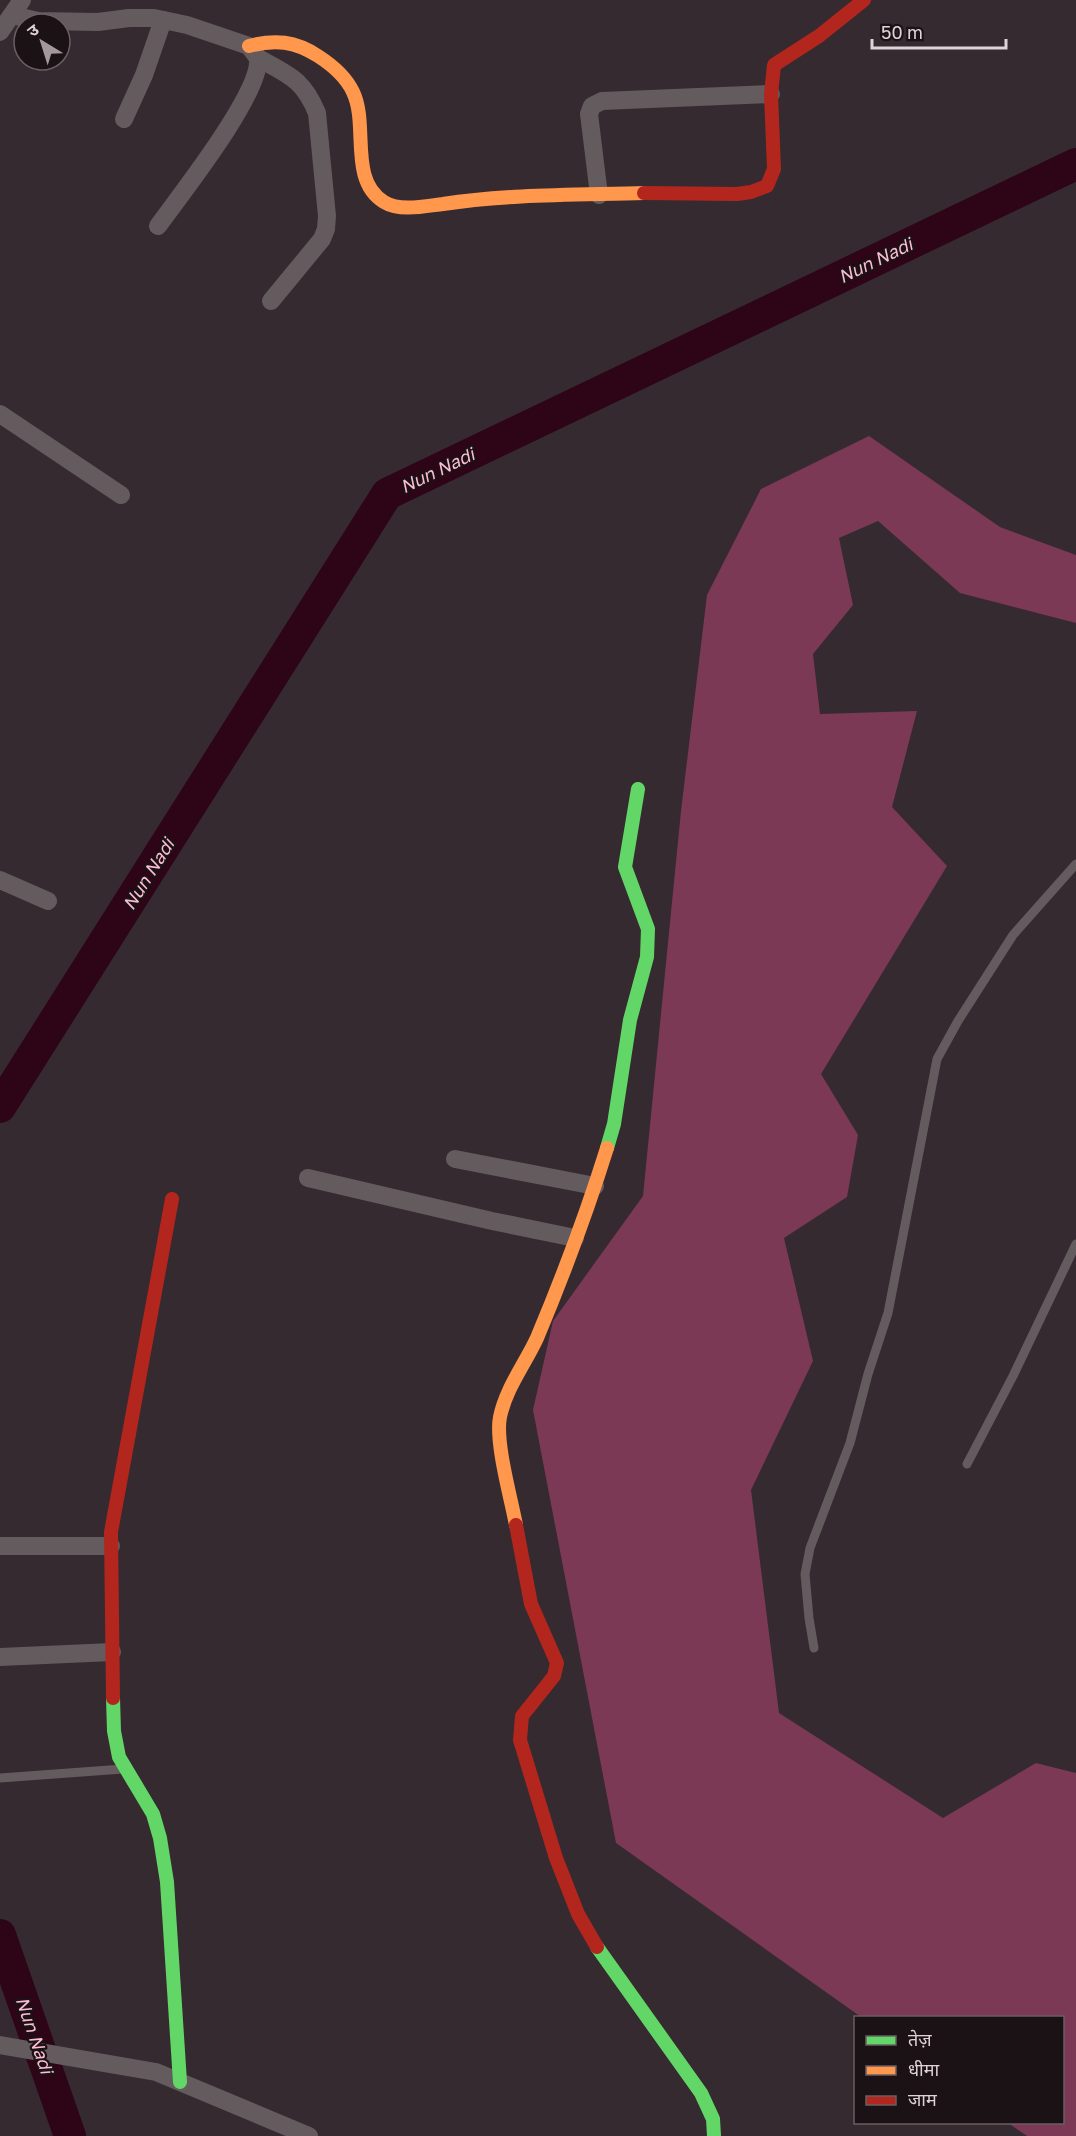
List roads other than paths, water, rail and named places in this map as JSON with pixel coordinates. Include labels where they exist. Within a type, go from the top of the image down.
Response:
[{"type":"street","points":[[254,52],[270,40],[285,40],[307,49],[338,72],[353,93],[359,112],[363,171],[374,194],[387,205],[409,208],[474,198],[747,193],[767,186],[774,169],[771,93],[774,65],[819,36],[864,0]]},
{"type":"street","points":[[0,32],[17,7],[38,21],[98,22],[129,18],[163,20],[187,25],[254,52],[303,86],[317,113],[327,216],[326,229],[322,239],[271,301]]},
{"type":"street","points":[[124,119],[144,75],[163,20]]},
{"type":"street","points":[[158,226],[237,114],[258,74],[254,52]]},
{"type":"street","points":[[599,195],[589,114],[592,106],[602,101],[771,93]]},
{"type":"street","points":[[0,414],[121,495]]},
{"type":"street","points":[[638,789],[631,822],[626,867],[647,923],[647,957],[630,1020],[614,1124],[595,1186],[536,1339],[506,1398],[500,1418],[500,1440],[531,1604],[557,1664],[554,1676],[522,1716],[520,1740],[556,1858],[578,1914],[595,1944],[701,2093],[711,2113],[715,2129],[714,2136]]},
{"type":"street","points":[[0,880],[48,901]]},
{"type":"street","points":[[455,1159],[595,1186]]},
{"type":"street","points":[[308,1178],[575,1238]]},
{"type":"street","points":[[172,1198],[111,1532],[111,1546],[114,1731],[119,1757],[153,1814],[160,1838],[168,1882],[180,2082]]},
{"type":"street","points":[[0,1546],[111,1546]]},
{"type":"street","points":[[0,1657],[112,1652]]},
{"type":"street","points":[[0,2044],[156,2072],[309,2136]]},
{"type":"lane","points":[[814,1648],[805,1574],[810,1548],[850,1443],[868,1374],[888,1313],[937,1059],[1012,935],[1076,864]]},
{"type":"lane","points":[[966,1464],[1013,1376],[1076,1244]]},
{"type":"lane","points":[[0,1778],[126,1768]]},
{"type":"waterway","name":"Nun Nadi","points":[[0,1107],[387,494],[1076,164]]},
{"type":"waterway","name":"Nun Nadi","points":[[0,1935],[70,2136]]}]
